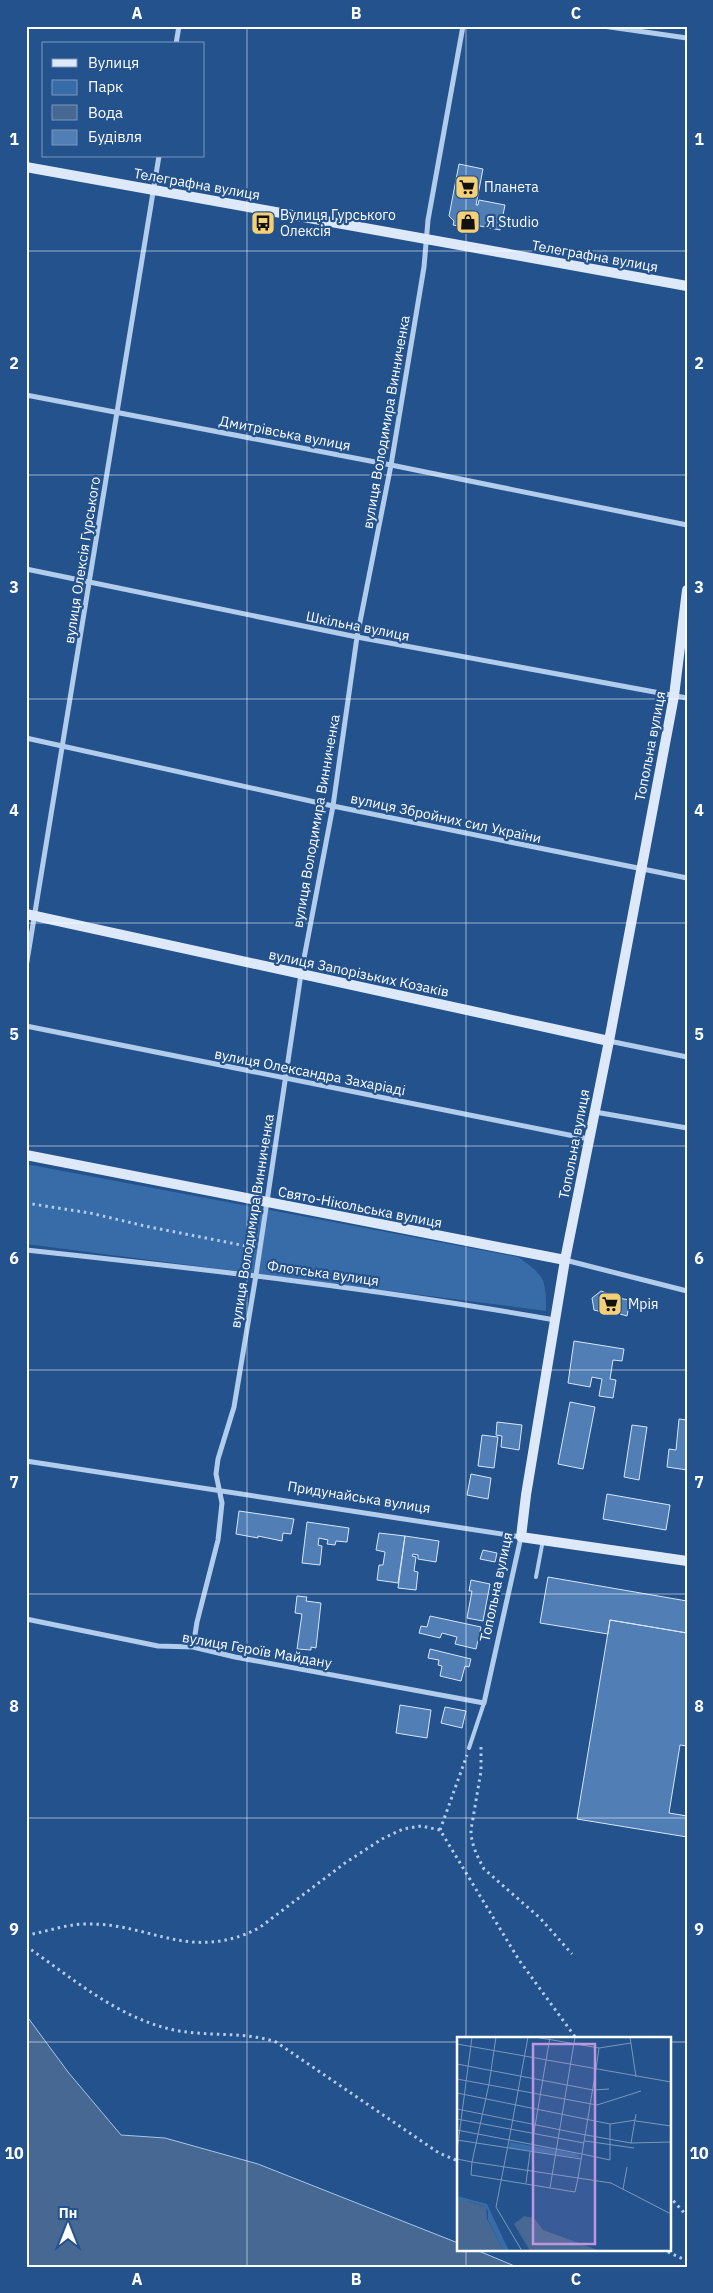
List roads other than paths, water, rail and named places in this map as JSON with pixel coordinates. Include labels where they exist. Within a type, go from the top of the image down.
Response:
[{"type":"main road","name":"Телеграфна вулиця","points":[[26,167],[687,286]]},
{"type":"main road","name":"Топольна вулиця","points":[[521,1537],[526,1495],[565,1260],[609,1041],[674,696],[687,590]]},
{"type":"main road","name":"вулиця Запорізьких Козаків","points":[[31,915],[609,1041]]},
{"type":"main road","name":"Свято-Нікольська вулиця","points":[[26,1155],[565,1260]]},
{"type":"main road","name":"Придунайська вулиця","points":[[521,1537],[687,1561]]},
{"type":"street","points":[[176,42],[179,26]]},
{"type":"street","name":"вулиця Володимира Винниченка","points":[[193,1647],[197,1622],[218,1540],[222,1509],[216,1474],[218,1459],[234,1407],[256,1275],[301,974],[333,806],[357,637],[391,465],[424,267],[426,239],[463,26]]},
{"type":"street","points":[[603,26],[687,38]]},
{"type":"street","name":"вулиця Олексія Гурського","points":[[26,967],[31,915],[90,583],[159,158]]},
{"type":"street","name":"Дмитрівська вулиця","points":[[26,395],[391,465],[687,525]]},
{"type":"street","name":"Шкільна вулиця","points":[[26,569],[357,637],[687,698]]},
{"type":"street","name":"вулиця Збройних сил України","points":[[26,738],[62,744],[333,806],[687,878]]},
{"type":"street","name":"вулиця Олександра Захаріаді","points":[[26,1026],[589,1139]]},
{"type":"street","name":"вулиця Запорізьких Козаків","points":[[609,1041],[687,1057]]},
{"type":"street","points":[[595,1112],[687,1128]]},
{"type":"street","name":"Флотська вулиця","points":[[26,1250],[256,1275],[474,1306],[556,1320]]},
{"type":"street","name":"Свято-Нікольська вулиця","points":[[565,1260],[687,1291]]},
{"type":"street","name":"Придунайська вулиця","points":[[26,1461],[220,1489],[521,1537]]},
{"type":"street","name":"Топольна вулиця","points":[[484,1703],[521,1537]]},
{"type":"street","name":"вулиця Героїв Майдану","points":[[26,1619],[158,1646],[193,1647],[235,1657],[484,1703]]},
{"type":"lane","points":[[536,1577],[543,1540]]},
{"type":"lane","points":[[469,1748],[484,1703]]},
{"type":"water","points":[[26,2015],[68,2072],[121,2135],[165,2138],[258,2164],[457,2243],[457,2250],[476,2250],[517,2267],[26,2267]]},
{"type":"place","name":"Планета","points":[[467,187]]},
{"type":"place","name":"Я Studio","points":[[468,222]]},
{"type":"place","name":"Вулиця Гурського Олексія","points":[[263,223]]},
{"type":"place","name":"Мрія","points":[[610,1304]]}]
